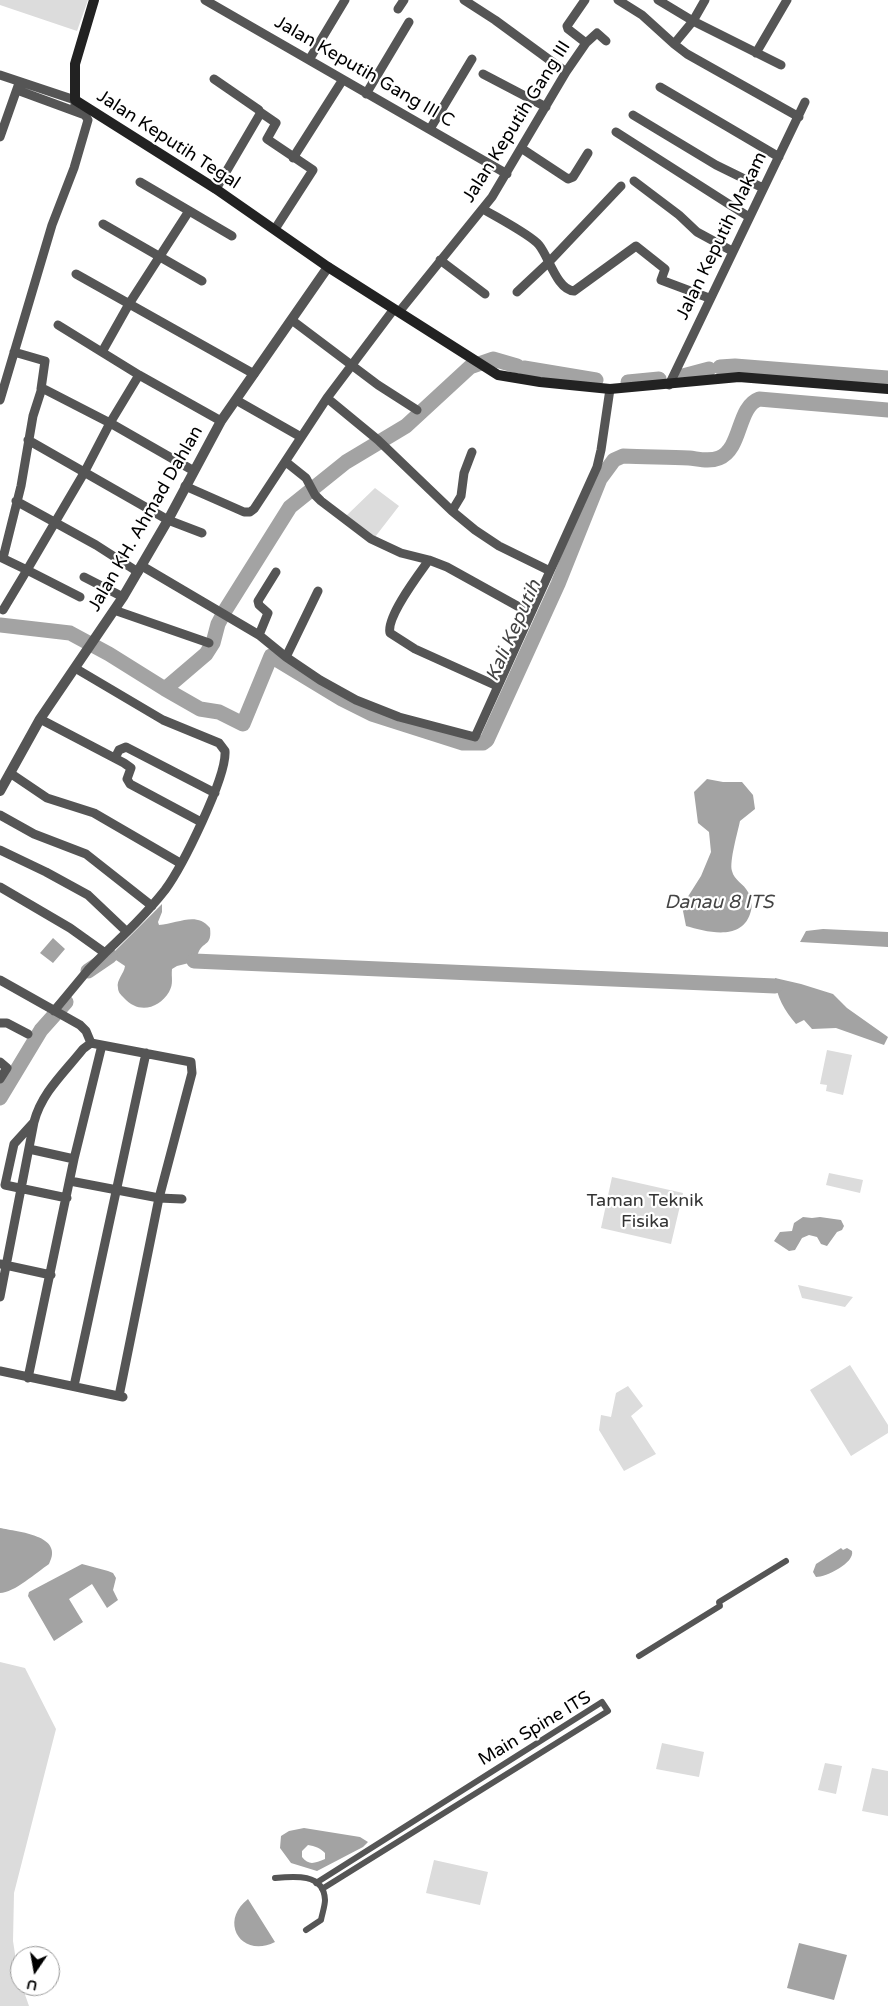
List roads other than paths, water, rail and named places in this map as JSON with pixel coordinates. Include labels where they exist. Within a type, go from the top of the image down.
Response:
[{"type":"main road","name":"Jalan Keputih Tegal","points":[[94,0],[75,64],[75,100],[216,189],[328,267],[498,376],[610,389],[670,385],[739,377],[888,389]]},
{"type":"street","name":"Jalan Keputih Gang III C","points":[[205,0],[507,174]]},
{"type":"street","points":[[309,60],[346,0]]},
{"type":"street","points":[[398,9],[404,0]]},
{"type":"street","points":[[464,0],[496,20],[566,72]]},
{"type":"street","name":"Jalan Keputih Gang III","points":[[585,0],[567,27],[586,43]]},
{"type":"street","points":[[618,0],[642,15],[687,54],[799,117]]},
{"type":"street","points":[[659,0],[693,21],[781,65]]},
{"type":"street","points":[[674,44],[693,21],[705,0]]},
{"type":"street","points":[[756,53],[787,0]]},
{"type":"street","points":[[366,94],[409,22]]},
{"type":"street","name":"Jalan Keputih Gang III","points":[[185,486],[244,512],[250,512],[256,506],[327,398],[396,311],[483,209],[507,174],[566,72],[586,43],[597,33],[606,41]]},
{"type":"street","points":[[430,129],[472,59]]},
{"type":"street","points":[[483,74],[546,107]]},
{"type":"street","points":[[0,75],[18,86],[86,116],[88,123],[74,168],[52,224],[0,400]]},
{"type":"street","points":[[214,79],[276,123],[267,139],[313,170],[275,229]]},
{"type":"street","points":[[293,158],[342,80]]},
{"type":"street","points":[[18,86],[75,100],[75,111]]},
{"type":"street","points":[[0,137],[18,86]]},
{"type":"street","points":[[660,87],[778,157]]},
{"type":"street","name":"Jalan Keputih Makam","points":[[670,385],[709,298],[805,102]]},
{"type":"street","points":[[216,189],[260,112]]},
{"type":"street","points":[[632,115],[716,165],[763,188]]},
{"type":"street","points":[[616,132],[749,217]]},
{"type":"street","points":[[521,148],[571,179],[588,153]]},
{"type":"street","points":[[634,181],[679,215],[697,232],[732,251]]},
{"type":"street","points":[[140,182],[232,236]]},
{"type":"street","points":[[517,292],[549,262],[620,186]]},
{"type":"street","points":[[483,209],[536,242],[557,278],[567,289],[573,291],[635,246],[665,270],[661,280],[709,298]]},
{"type":"street","points":[[102,352],[129,304],[190,211]]},
{"type":"street","points":[[103,224],[202,281]]},
{"type":"street","points":[[440,260],[485,294]]},
{"type":"street","name":"Jalan KH. Ahmad Dahlan","points":[[0,791],[40,719],[140,569],[221,421],[328,267]]},
{"type":"street","points":[[76,274],[254,374]]},
{"type":"street","points":[[293,320],[378,385],[417,410]]},
{"type":"street","points":[[58,325],[139,375],[221,421]]},
{"type":"street","points":[[14,352],[45,361],[44,389],[28,440],[22,478],[1,557],[80,597]]},
{"type":"street","points":[[3,610],[139,375]]},
{"type":"street","points":[[44,389],[110,423],[194,471]]},
{"type":"street","points":[[16,501],[259,635],[286,657],[320,680],[376,709],[475,737],[597,466],[610,389]]},
{"type":"street","points":[[327,398],[382,443],[452,511],[475,530],[499,546],[550,571]]},
{"type":"street","points":[[236,400],[301,437]]},
{"type":"street","points":[[28,440],[168,520],[202,533]]},
{"type":"street","points":[[452,511],[461,496],[464,473],[472,452]]},
{"type":"street","points":[[286,462],[308,482],[315,495],[371,539],[402,554],[429,560],[452,570],[530,613]]},
{"type":"street","points":[[429,560],[394,614],[389,628],[392,634],[415,649],[497,686]]},
{"type":"street","points":[[259,635],[268,613],[259,605],[258,601],[276,572]]},
{"type":"street","points":[[84,577],[123,597]]},
{"type":"street","points":[[286,657],[318,591]]},
{"type":"street","points":[[114,610],[209,643]]},
{"type":"street","points":[[56,1013],[88,970],[137,923],[167,887],[215,793],[221,779],[225,756],[225,751],[220,743],[163,720],[75,668]]},
{"type":"street","points":[[40,719],[124,763],[131,768],[127,778],[130,784],[201,822]]},
{"type":"street","points":[[115,758],[119,750],[126,746],[215,793]]},
{"type":"street","points":[[10,774],[47,798],[94,813],[180,863]]},
{"type":"street","points":[[0,814],[34,834],[86,854],[152,906]]},
{"type":"street","points":[[0,850],[88,895],[127,932]]},
{"type":"street","points":[[0,887],[70,928],[105,953]]},
{"type":"street","points":[[0,980],[80,1025],[86,1031],[91,1043]]},
{"type":"street","points":[[0,1023],[7,1023],[28,1034]]},
{"type":"street","points":[[0,1297],[3,1265],[34,1122],[38,1107],[44,1096],[83,1049],[91,1043],[192,1062],[193,1067],[159,1198],[121,1397],[0,1371]]},
{"type":"street","points":[[28,1378],[74,1159],[102,1044]]},
{"type":"street","points":[[74,1386],[146,1053]]},
{"type":"street","points":[[0,1062],[7,1068],[0,1079]]},
{"type":"street","points":[[34,1122],[14,1144],[5,1184],[7,1186],[67,1198]]},
{"type":"street","points":[[29,1149],[74,1159]]},
{"type":"street","points":[[70,1181],[159,1198],[182,1199]]},
{"type":"street","points":[[3,1265],[51,1275]]},
{"type":"street","points":[[639,1656],[720,1606],[719,1602],[786,1561]]},
{"type":"street","name":"Main Spine ITS","points":[[316,1883],[602,1702],[608,1711],[322,1889]]},
{"type":"street","points":[[527,1750],[532,1758]]},
{"type":"street","points":[[455,1796],[460,1803]]},
{"type":"street","points":[[385,1840],[389,1847]]},
{"type":"street","points":[[275,1878],[301,1876],[316,1883],[322,1889],[325,1900],[321,1920],[306,1930]]},
{"type":"water","name":"Danau 8 ITS","points":[[707,779],[723,782],[742,782],[753,795],[755,809],[740,821],[731,867],[735,877],[746,889],[752,903],[752,908],[746,923],[731,931],[713,932],[686,926],[682,906],[701,876],[711,852],[709,832],[698,823],[694,792]]},
{"type":"water","points":[[162,904],[159,925],[193,919],[199,920],[210,928],[210,937],[193,962],[172,969],[171,986],[165,998],[154,1006],[142,1008],[130,1003],[120,993],[118,982],[125,966],[110,956]]},
{"type":"water","points":[[823,929],[888,932],[888,947],[800,942],[806,931]]},
{"type":"water","points":[[53,938],[65,949],[53,963],[40,953]]},
{"type":"water","points":[[775,978],[833,994],[847,1008],[888,1037],[884,1045],[836,1028],[812,1029],[804,1020],[796,1024],[782,1003],[777,991]]},
{"type":"water","points":[[803,1217],[841,1220],[844,1226],[827,1246],[821,1244],[817,1237],[809,1235],[802,1238],[795,1250],[789,1251],[774,1241],[780,1232],[792,1231],[794,1223]]},
{"type":"water","points":[[0,1528],[28,1534],[45,1541],[51,1547],[52,1554],[49,1564],[32,1577],[12,1590],[0,1593]]},
{"type":"water","points":[[841,1548],[843,1550],[847,1548],[852,1551],[852,1556],[849,1560],[833,1572],[816,1577],[813,1572],[816,1564]]},
{"type":"water","points":[[82,1564],[113,1573],[116,1578],[113,1590],[118,1600],[107,1608],[92,1584],[69,1599],[83,1622],[54,1641],[28,1596],[29,1592]]},
{"type":"water","points":[[304,1828],[360,1837],[368,1842],[363,1847],[317,1871],[291,1863],[280,1848],[281,1836],[289,1831]],"holes":[[[308,1845],[325,1853],[325,1859],[318,1862],[307,1862],[302,1857],[302,1851]]]},
{"type":"water","points":[[248,1899],[275,1942],[263,1946],[253,1946],[244,1942],[238,1936],[235,1918],[239,1908]]},
{"type":"water","points":[[799,1943],[847,1955],[834,2000],[787,1988]]},
{"type":"waterway","points":[[0,625],[70,633],[109,654],[165,689],[206,654],[213,643],[218,624],[226,609],[290,507],[346,462],[406,426],[470,367],[493,359],[517,366]]},
{"type":"waterway","name":"Kali Keputih","points":[[720,367],[735,366],[888,378]]},
{"type":"waterway","points":[[524,368],[596,380]]},
{"type":"waterway","points":[[679,377],[709,369]]},
{"type":"waterway","points":[[628,382],[659,379]]},
{"type":"waterway","name":"Kali Keputih","points":[[165,689],[200,709],[219,712],[243,724],[271,656],[342,699],[372,714],[463,743],[483,743],[487,740],[558,584],[600,479],[614,460],[623,456],[708,460],[719,458],[732,446],[747,410],[752,403],[759,399],[888,410]]},
{"type":"waterway","points":[[88,971],[110,956]]},
{"type":"waterway","points":[[194,961],[775,986]]},
{"type":"waterway","points":[[0,1098],[41,1030],[66,1002]]},
{"type":"park label","name":"Taman Teknik Fisika","points":[[645,1211]]}]
